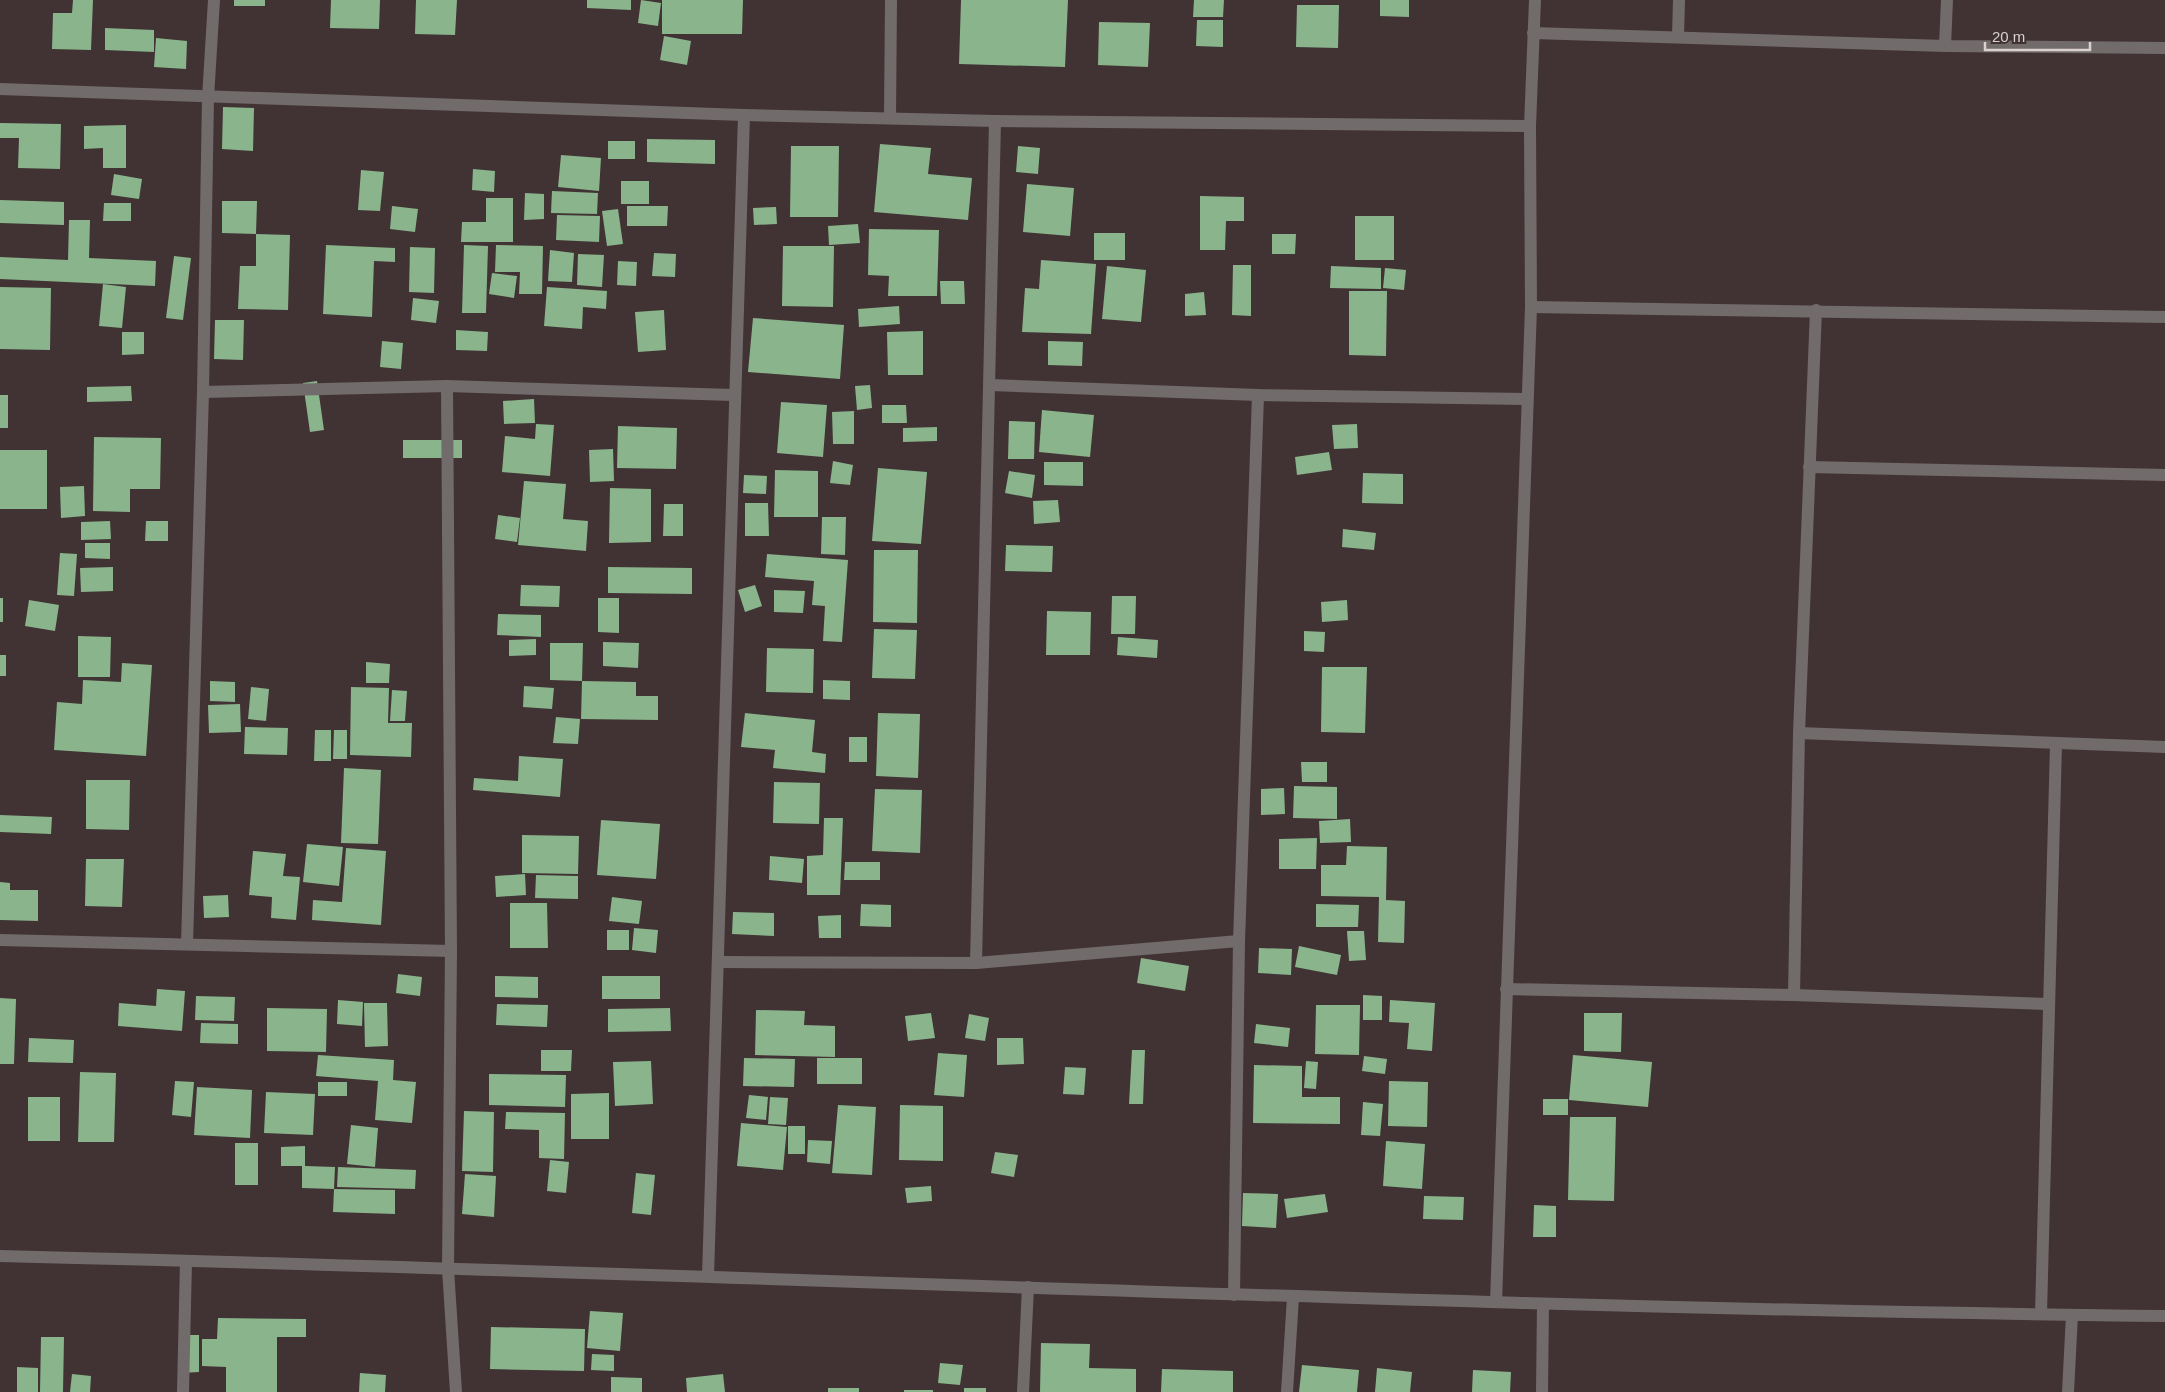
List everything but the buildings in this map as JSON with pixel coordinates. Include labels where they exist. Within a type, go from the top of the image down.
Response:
[{"type":"street","points":[[187,944],[203,392],[208,98],[214,0]]},
{"type":"street","points":[[890,117],[891,0]]},
{"type":"street","points":[[1496,1302],[1526,399],[1531,307],[1530,126],[1534,0]]},
{"type":"street","points":[[1678,36],[1679,0]]},
{"type":"street","points":[[1945,46],[1947,0]]},
{"type":"street","points":[[1534,33],[1678,36],[1945,46],[2165,48]]},
{"type":"street","points":[[0,90],[744,115],[890,117],[994,121],[1530,126]]},
{"type":"street","points":[[708,1276],[720,962],[733,395],[744,115]]},
{"type":"street","points":[[976,963],[990,386],[994,121]]},
{"type":"street","points":[[1531,307],[2165,317]]},
{"type":"street","points":[[1794,995],[1799,733],[1816,310]]},
{"type":"street","points":[[203,392],[447,386],[733,395]]},
{"type":"street","points":[[447,386],[451,951],[448,1269],[456,1392]]},
{"type":"street","points":[[990,386],[1258,395],[1526,399]]},
{"type":"street","points":[[1234,1295],[1239,941],[1258,395]]},
{"type":"street","points":[[1809,467],[2165,476]]},
{"type":"street","points":[[1799,733],[2165,747]]},
{"type":"street","points":[[2041,1314],[2047,1004],[2056,744]]},
{"type":"street","points":[[0,940],[451,951]]},
{"type":"street","points":[[720,962],[976,963],[1239,941]]},
{"type":"street","points":[[1506,989],[1794,995],[2047,1004]]},
{"type":"street","points":[[0,1256],[708,1276],[1543,1304],[2165,1316]]},
{"type":"street","points":[[183,1392],[186,1261]]},
{"type":"street","points":[[1023,1392],[1028,1287]]},
{"type":"street","points":[[1288,1392],[1293,1297]]},
{"type":"street","points":[[1542,1392],[1543,1304]]},
{"type":"street","points":[[2068,1392],[2072,1315]]}]
